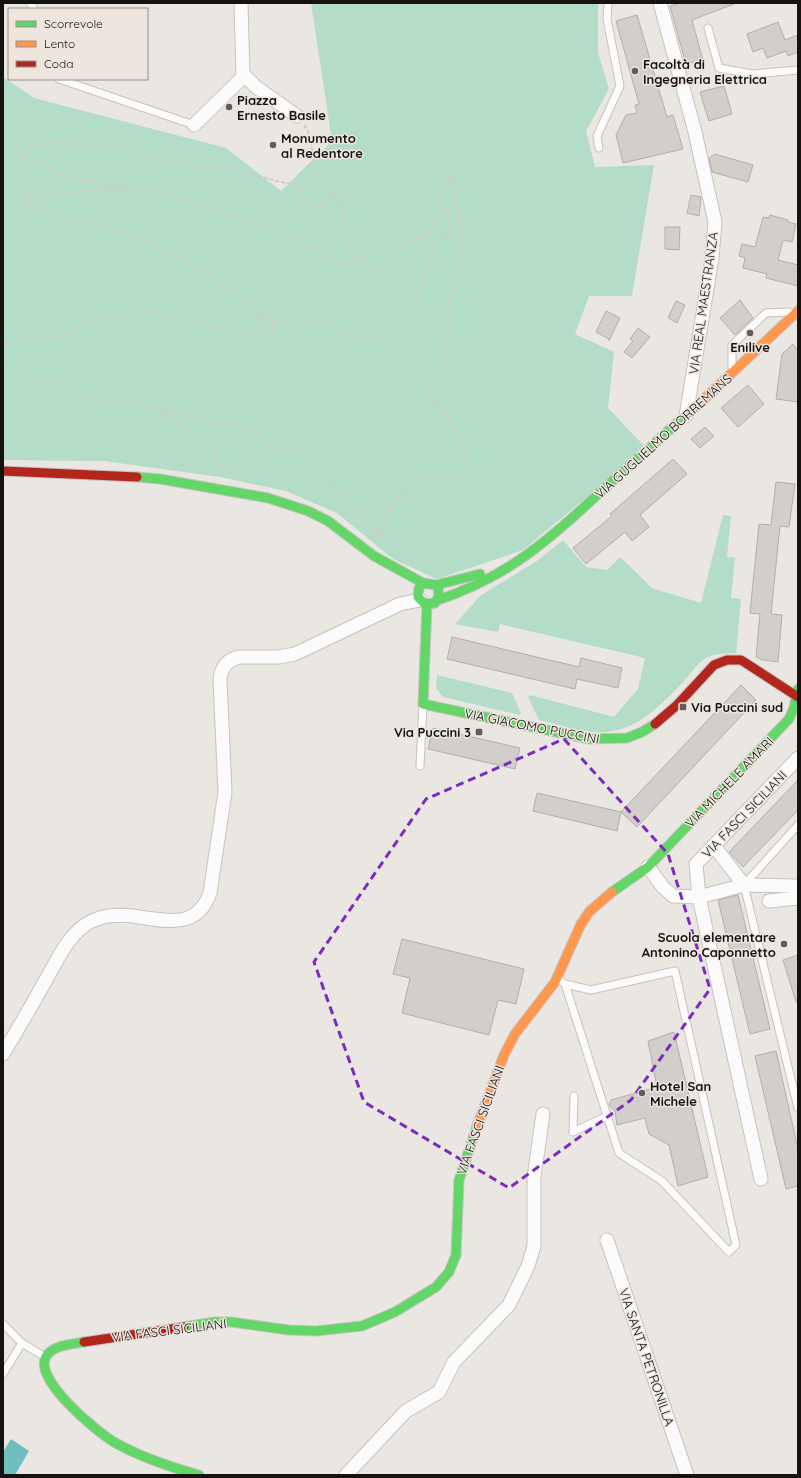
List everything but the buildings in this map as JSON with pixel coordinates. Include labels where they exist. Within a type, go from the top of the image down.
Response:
[{"type":"main road","name":"VIA GUGLIELMO BORREMANS","points":[[526,557],[686,417],[798,312]]},
{"type":"main road","points":[[3,471],[53,472],[147,478],[268,498],[308,511],[328,521],[374,556],[423,583],[432,583],[436,585],[473,576],[526,557]]},
{"type":"main road","points":[[374,556],[384,571],[390,576]]},
{"type":"main road","points":[[407,588],[422,601],[438,600],[457,595],[487,582],[526,557]]},
{"type":"main road","points":[[423,583],[419,588],[422,601],[423,704]]},
{"type":"main road","points":[[436,585],[440,593],[438,600]]},
{"type":"main road","name":"VIA GIACOMO PUCCINI","points":[[423,704],[602,740],[632,737],[648,729],[714,665],[726,660],[741,660],[798,694]]},
{"type":"main road","name":"VIA MICHELE AMARI","points":[[648,867],[789,719],[798,694]]},
{"type":"main road","name":"VIA FASCI SICILIANI","points":[[45,1360],[53,1350],[69,1344],[215,1322],[231,1322],[275,1329],[316,1331],[362,1326],[395,1312],[436,1287],[449,1272],[456,1254],[459,1180],[504,1055],[515,1034],[556,978],[581,924],[590,911],[619,885],[648,867]]},
{"type":"main road","points":[[45,1360],[46,1377],[50,1384],[85,1420],[98,1431],[122,1446],[199,1475]]},
{"type":"street","points":[[194,125],[243,77],[242,3]]},
{"type":"street","name":"VIA REAL MAESTRANZA","points":[[660,3],[697,140],[715,222],[712,258],[686,417]]},
{"type":"street","points":[[244,72],[256,88],[297,116]]},
{"type":"street","points":[[3,1054],[64,948],[80,928],[100,918],[113,915],[175,921],[188,919],[201,912],[207,903],[210,893],[225,792],[220,680],[222,668],[234,658],[279,657],[294,654],[400,604],[422,601]]},
{"type":"street","name":"VIA FASCI SICILIANI","points":[[760,1179],[699,896],[696,864],[798,758]]},
{"type":"street","points":[[714,846],[744,885]]},
{"type":"street","points":[[648,867],[663,887],[673,896],[699,896],[744,885],[795,886],[798,898],[769,902]]},
{"type":"street","points":[[346,1475],[406,1411],[439,1392],[454,1362],[509,1306],[528,1266],[534,1246],[534,1177],[543,1114]]},
{"type":"street","name":"VIA SANTA PETRONILLA","points":[[607,1240],[687,1475]]},
{"type":"lane","points":[[599,148],[597,136],[620,86],[607,19],[608,3]]},
{"type":"lane","points":[[708,28],[720,68],[752,74],[798,70]]},
{"type":"lane","points":[[65,80],[77,82],[194,125]]},
{"type":"lane","points":[[732,374],[732,345],[766,313],[798,312]]},
{"type":"lane","points":[[420,766],[423,704]]},
{"type":"lane","points":[[798,825],[744,885],[798,1108]]},
{"type":"lane","points":[[556,978],[565,984],[591,990],[675,971],[736,1245],[729,1252],[662,1181],[619,1152],[565,984]]},
{"type":"lane","points":[[574,1096],[573,1132],[607,1116]]},
{"type":"lane","points":[[3,1324],[22,1343],[45,1360]]},
{"type":"lane","points":[[3,1374],[22,1343]]},
{"type":"path","points":[[297,116],[310,135],[315,173],[346,216],[344,233],[345,239],[353,252],[359,256],[371,269],[381,269],[408,243],[421,237],[434,227],[439,203],[450,175],[453,178],[462,239],[458,278],[452,297],[448,302],[452,317],[440,370],[428,384],[428,393],[454,428],[467,452],[471,472],[465,476],[426,477],[418,480],[401,494],[388,511],[382,532],[378,535]]},
{"type":"path","points":[[130,189],[89,182],[53,171],[46,162],[22,160],[24,151],[33,145],[64,142],[84,146],[120,148],[138,155],[156,157],[170,162],[238,170],[276,181],[297,185],[300,189],[300,197],[320,208],[329,202],[328,189]]},
{"type":"path","points":[[359,256],[353,261],[334,261],[304,245],[295,238],[262,229],[248,221],[147,188],[34,196],[25,198],[23,203],[68,218],[106,226],[160,247],[181,257],[276,322],[296,326],[322,322],[367,340],[380,340],[401,321],[412,308],[422,290],[422,278],[436,244],[446,236],[449,228],[448,214],[444,211],[438,213]]},
{"type":"path","points":[[3,343],[62,336],[90,321],[124,314],[151,313],[160,313],[175,318],[204,323],[225,329],[273,334],[275,330],[261,321],[259,317],[264,315]]},
{"type":"path","points":[[3,366],[66,386],[94,399],[110,403],[134,404],[227,426],[248,428],[260,435],[266,442],[282,449],[297,451],[314,469],[366,514],[378,530],[378,535]]},
{"type":"path","points":[[157,410],[186,430],[194,439],[213,449],[218,460],[224,466],[244,479]]},
{"type":"path","points":[[341,509],[362,521],[378,535]]},
{"type":"highlighted area","points":[[564,739],[668,854],[710,989],[631,1100],[509,1188],[364,1102],[314,962],[426,799]]},
{"type":"green space","points":[[311,3],[598,3],[598,53],[609,89],[586,131],[595,167],[654,165],[632,296],[589,296],[575,334],[614,352],[608,408],[646,448],[523,550],[437,579],[393,559],[337,513],[286,491],[220,477],[104,461],[3,460],[3,77],[34,98],[226,148],[281,191],[332,141]]},
{"type":"green space","points":[[723,515],[731,516],[727,557],[735,558],[731,598],[741,599],[736,653],[709,656],[697,665],[666,700],[645,717],[621,729],[607,732],[593,732],[539,720],[528,697],[530,695],[614,717],[638,689],[645,658],[500,624],[498,632],[455,624],[480,596],[537,561],[563,540],[586,567],[607,570],[620,557],[652,588],[701,603]]},
{"type":"green space","points":[[437,675],[512,693],[521,713],[520,715],[443,697],[436,688]]},
{"type":"water","points":[[11,1439],[29,1451],[15,1475],[3,1475],[3,1452]]},
{"type":"traffic: fast","points":[[438,600],[488,579],[530,553],[568,521],[703,400]]},
{"type":"traffic: fast","points":[[137,477],[160,479],[268,498],[308,511],[328,521],[374,556],[423,583]]},
{"type":"traffic: fast","points":[[438,588],[439,596],[435,603],[425,604],[418,597],[419,588],[423,583],[436,585],[480,574]]},
{"type":"traffic: fast","points":[[427,604],[423,704],[589,739],[627,738],[642,732],[655,724]]},
{"type":"traffic: fast","points":[[612,892],[648,867],[789,719],[794,708],[798,689]]},
{"type":"traffic: fast","points":[[184,1327],[215,1322],[231,1322],[289,1330],[316,1331],[362,1326],[395,1312],[436,1287],[449,1272],[456,1255],[459,1180],[477,1126]]},
{"type":"traffic: fast","points":[[84,1342],[54,1349],[47,1355],[44,1365],[56,1390],[81,1416],[114,1442],[155,1461],[199,1475]]},
{"type":"traffic: slow","points":[[703,400],[798,311]]},
{"type":"traffic: slow","points":[[477,1126],[504,1055],[515,1034],[555,982],[581,924],[590,911],[612,892]]},
{"type":"traffic: jam","points":[[3,471],[137,477]]},
{"type":"traffic: jam","points":[[655,724],[676,706],[714,665],[727,660],[741,660],[798,697]]},
{"type":"traffic: jam","points":[[84,1342],[184,1327]]},
{"type":"place","name":"Facoltà di Ingegneria Elettrica","points":[[635,71]]},
{"type":"place","name":"Piazza Ernesto Basile","points":[[229,107]]},
{"type":"place","name":"Monumento al Redentore","points":[[273,145]]},
{"type":"place","name":"Enilive","points":[[750,333]]},
{"type":"place","name":"Via Puccini sud","points":[[683,707]]},
{"type":"place","name":"Via Puccini 3","points":[[479,732]]},
{"type":"place","name":"Scuola elementare Antonino Caponnetto","points":[[784,944]]},
{"type":"place","name":"Hotel San Michele","points":[[642,1093]]}]
